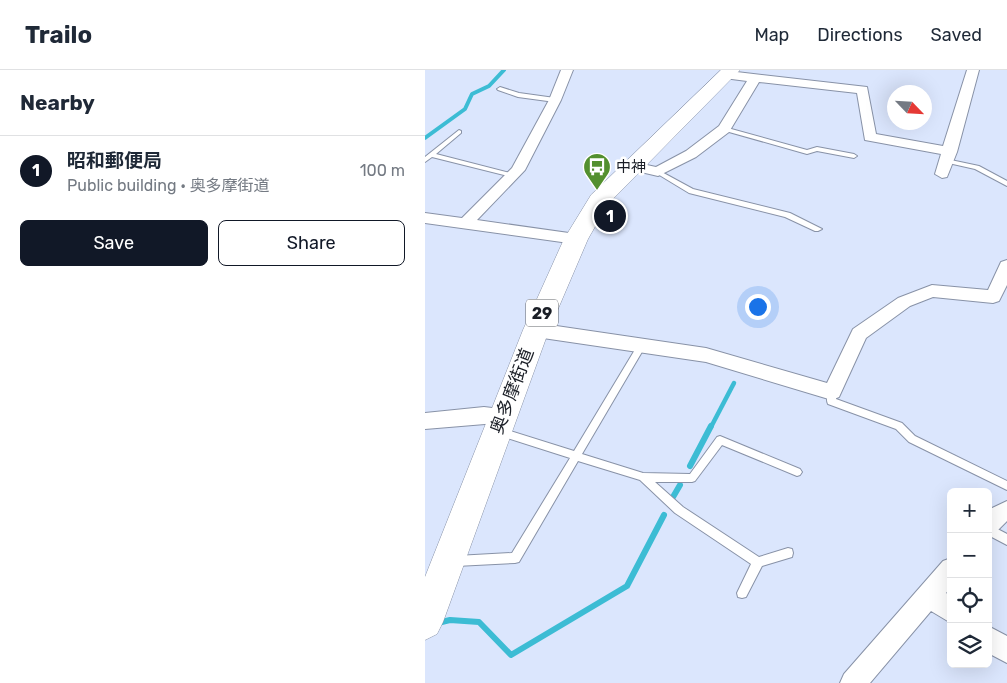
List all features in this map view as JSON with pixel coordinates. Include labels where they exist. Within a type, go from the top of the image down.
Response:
[{"type":"main road","name":"奥多摩街道","points":[[428,613],[535,330],[576,239],[599,200],[729,72]]},
{"type":"street","points":[[466,223],[518,170],[555,100],[567,70]]},
{"type":"street","points":[[942,174],[973,70]]},
{"type":"street","points":[[729,72],[755,78],[863,90],[870,137],[890,139],[948,156]]},
{"type":"street","points":[[633,166],[658,172],[691,154],[724,130],[755,78]]},
{"type":"street","points":[[425,218],[576,239]]},
{"type":"street","points":[[535,330],[707,355],[832,392],[859,334],[896,307],[932,291],[993,297],[1007,266]]},
{"type":"street","points":[[425,421],[484,415],[499,423]]},
{"type":"street","points":[[992,522],[998,515],[1007,511]]},
{"type":"street","points":[[853,683],[947,574]]},
{"type":"street","points":[[929,595],[947,608]]},
{"type":"street","points":[[992,641],[1007,651]]},
{"type":"lane","points":[[501,89],[518,94],[555,100]]},
{"type":"lane","points":[[724,130],[807,152],[817,149],[854,156]]},
{"type":"lane","points":[[425,160],[459,132]]},
{"type":"lane","points":[[431,155],[512,175]]},
{"type":"lane","points":[[948,156],[977,167],[1007,184]]},
{"type":"lane","points":[[658,172],[691,191],[787,215],[818,229]]},
{"type":"lane","points":[[447,561],[515,558],[642,345]]},
{"type":"lane","points":[[832,392],[831,401],[899,426],[912,439],[1007,486]]},
{"type":"lane","points":[[499,423],[576,456],[643,477],[692,478],[720,440],[797,472]]},
{"type":"lane","points":[[643,477],[679,510],[758,562]]},
{"type":"lane","points":[[992,530],[1007,540]]},
{"type":"lane","points":[[742,593],[758,562],[787,553]]},
{"type":"waterway","points":[[425,138],[465,109],[472,94],[489,86],[504,70]]},
{"type":"waterway","points":[[711,427],[734,383]]},
{"type":"waterway","points":[[690,466],[711,426]]},
{"type":"waterway","points":[[673,497],[680,485]]},
{"type":"waterway","points":[[425,626],[450,620],[479,622],[511,655],[627,586],[664,515]]},
{"type":"place","name":"中神","points":[[597,191]]},
{"type":"place","name":"昭和郵便局","points":[[610,216]]}]
